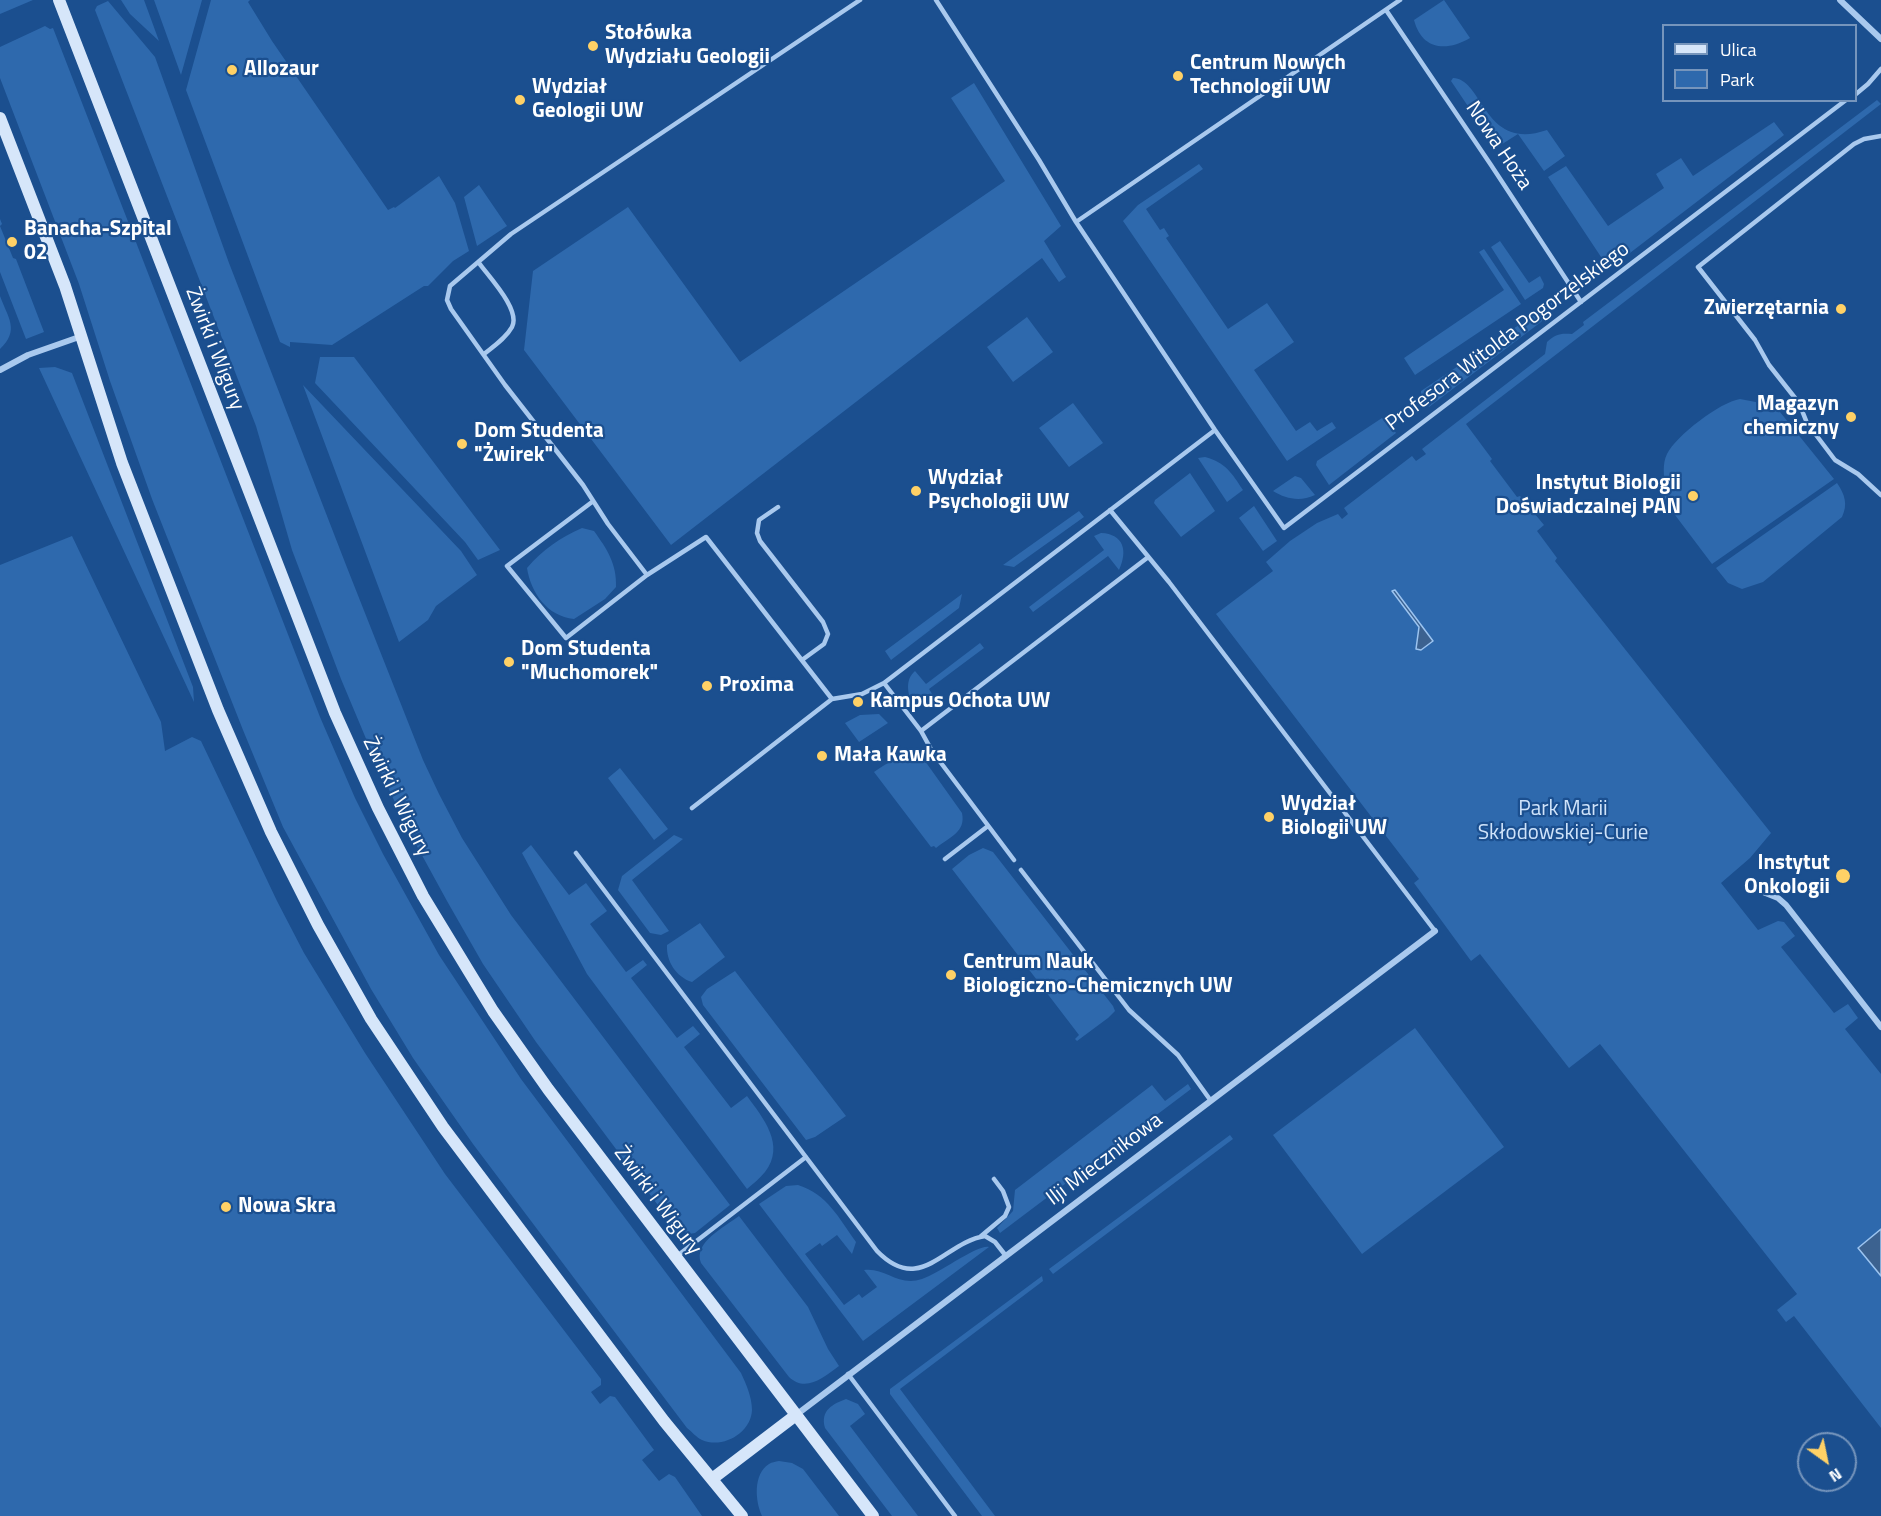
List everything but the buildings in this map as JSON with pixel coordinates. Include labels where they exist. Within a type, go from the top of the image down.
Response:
[{"type":"main road","name":"Żwirki i Wigury","points":[[59,0],[323,682],[378,808],[428,905],[493,1011],[548,1089],[873,1516]]},
{"type":"main road","points":[[0,118],[66,286],[122,463],[230,738],[271,832],[318,926],[371,1019],[443,1127],[664,1421],[742,1516]]},
{"type":"main road","points":[[712,1479],[796,1415]]},
{"type":"street","points":[[1840,0],[1881,39]]},
{"type":"street","points":[[0,370],[28,356],[82,336]]},
{"type":"street","points":[[1758,890],[1778,898],[1786,905],[1881,1027]]},
{"type":"street","name":"Ilji Miecznikowa","points":[[796,1415],[1435,931]]},
{"type":"lane","points":[[647,575],[592,502],[583,485],[505,385],[451,309],[447,300],[450,286],[511,234],[860,0]]},
{"type":"lane","points":[[692,808],[832,699],[862,694],[885,683],[1215,430],[1076,222],[936,0]]},
{"type":"lane","points":[[1076,222],[1400,0]]},
{"type":"lane","name":"Nowa Hoża","points":[[1386,10],[1485,155],[1581,302]]},
{"type":"lane","points":[[1857,92],[1881,69]]},
{"type":"lane","name":"Profesora Witolda Pogorzelskiego","points":[[1215,430],[1284,528],[1843,102]]},
{"type":"lane","points":[[1881,136],[1864,139],[1854,144],[1698,267],[1755,340],[1770,365],[1799,403],[1807,423],[1835,460],[1858,474],[1881,495]]},
{"type":"lane","points":[[479,263],[509,303],[514,314],[513,326],[508,333],[484,354]]},
{"type":"lane","points":[[592,502],[507,566],[566,638],[647,575],[706,537],[832,699]]},
{"type":"lane","points":[[778,507],[759,520],[757,533],[760,542],[823,622],[828,634],[824,644],[802,660]]},
{"type":"lane","points":[[1110,510],[1176,592],[1435,931]]},
{"type":"lane","points":[[921,731],[1148,558]]},
{"type":"lane","points":[[885,683],[921,731],[932,751],[1014,860]]},
{"type":"lane","points":[[945,859],[988,826]]},
{"type":"lane","points":[[576,853],[877,1251],[887,1261],[897,1267],[907,1269],[926,1266],[980,1237],[1005,1216],[1009,1207],[1003,1191],[994,1179]]},
{"type":"lane","points":[[1021,870],[1129,1010],[1178,1055],[1211,1101]]},
{"type":"lane","points":[[676,1257],[806,1157]]},
{"type":"lane","points":[[980,1237],[990,1238],[1006,1256]]},
{"type":"lane","points":[[848,1374],[955,1516]]},
{"type":"green space","points":[[0,0],[33,0],[0,14]]},
{"type":"green space","points":[[121,0],[144,0],[159,41],[130,14]]},
{"type":"green space","points":[[154,0],[202,0],[181,75]]},
{"type":"green space","points":[[211,0],[250,0],[248,2],[272,41],[388,210],[395,208],[439,176],[455,203],[469,251],[453,261],[428,286],[424,286],[332,345],[290,342],[290,347],[280,342],[186,90]]},
{"type":"green space","points":[[1444,0],[1470,38],[1452,45],[1436,46],[1423,37],[1414,20]]},
{"type":"green space","points":[[108,1],[155,57],[229,263],[423,760],[439,794],[462,838],[511,915],[730,1205],[695,1233],[689,1234],[675,1228],[536,1042],[483,964],[406,826],[341,679],[292,550],[256,426],[95,10],[97,6]]},
{"type":"green space","points":[[45,26],[53,28],[320,717],[355,798],[439,955],[521,1079],[741,1373],[750,1395],[752,1410],[747,1426],[727,1441],[710,1442],[700,1439],[687,1428],[473,1144],[413,1058],[371,989],[283,827],[152,499],[110,381],[79,284],[0,78],[0,47]]},
{"type":"green space","points":[[1453,78],[1463,81],[1472,90],[1497,123],[1510,131],[1526,134],[1547,130],[1565,156],[1544,171],[1518,134],[1496,148],[1451,81]]},
{"type":"green space","points":[[974,83],[1061,226],[1044,241],[1066,277],[1059,282],[1042,258],[671,545],[524,350],[533,271],[628,207],[740,362],[1005,181],[951,98]]},
{"type":"green space","name":"Park Marii Skłodowskiej-Curie","points":[[1877,100],[1881,104],[1466,424],[1517,497],[1520,496],[1544,525],[1537,531],[1557,558],[1555,561],[1771,833],[1750,858],[1721,883],[1758,930],[1778,921],[1784,922],[1795,936],[1781,947],[1834,1013],[1848,1004],[1858,1018],[1845,1029],[1881,1074],[1881,1428],[1794,1316],[1786,1322],[1777,1310],[1797,1294],[1600,1044],[1569,1068],[1480,954],[1471,961],[1414,883],[1419,879],[1216,614],[1273,571],[1266,562],[1290,541],[1317,523],[1338,514],[1342,519],[1348,514],[1344,508],[1412,456],[1416,461],[1426,454],[1422,449],[1545,354],[1547,342],[1550,339],[1558,335],[1572,334],[1584,325],[1583,322]]},
{"type":"green space","points":[[1774,122],[1784,135],[1609,269],[1548,177],[1566,166],[1608,226],[1664,188],[1656,174],[1681,158],[1693,176]]},
{"type":"green space","points":[[1199,164],[1203,169],[1146,209],[1160,230],[1164,228],[1169,236],[1166,238],[1228,329],[1267,303],[1294,342],[1254,370],[1296,431],[1310,422],[1317,431],[1332,422],[1336,428],[1287,461],[1123,221],[1138,205]]},
{"type":"green space","points":[[479,185],[507,226],[477,246],[464,197]]},
{"type":"green space","points":[[0,226],[13,258],[16,259],[44,332],[26,339],[0,272]]},
{"type":"green space","points":[[1500,241],[1529,283],[1540,276],[1544,284],[1543,288],[1525,300],[1491,247]]},
{"type":"green space","points":[[1484,249],[1521,304],[1415,375],[1404,358],[1504,290],[1479,252]]},
{"type":"green space","points":[[0,296],[9,317],[11,330],[10,336],[0,349]]},
{"type":"green space","points":[[1553,302],[1541,322],[1429,407],[1421,391]]},
{"type":"green space","points":[[1027,317],[1053,352],[1013,382],[987,347]]},
{"type":"green space","points":[[320,357],[354,357],[500,550],[478,560],[465,542],[315,383]]},
{"type":"green space","points":[[55,367],[72,373],[193,687],[194,702],[39,368]]},
{"type":"green space","points":[[303,385],[461,551],[477,575],[436,606],[428,620],[399,642]]},
{"type":"green space","points":[[1740,399],[1766,404],[1780,412],[1834,479],[1712,564],[1669,507],[1661,489],[1665,486],[1664,462],[1672,447],[1689,429],[1721,406]]},
{"type":"green space","points":[[1073,403],[1103,443],[1069,467],[1039,428]]},
{"type":"green space","points":[[1382,418],[1396,433],[1329,485],[1316,465],[1317,461]]},
{"type":"green space","points":[[1205,457],[1218,462],[1227,469],[1243,490],[1227,502],[1198,458]]},
{"type":"green space","points":[[1190,473],[1215,511],[1181,537],[1154,503]]},
{"type":"green space","points":[[1295,476],[1301,478],[1315,495],[1293,499],[1273,491]]},
{"type":"green space","points":[[1837,483],[1845,500],[1842,517],[1763,582],[1742,589],[1728,583],[1716,568]]},
{"type":"green space","points":[[1254,506],[1277,541],[1263,551],[1239,518]]},
{"type":"green space","points":[[1079,511],[1084,517],[1014,567],[1003,565]]},
{"type":"green space","points":[[582,528],[594,531],[607,551],[615,571],[616,587],[605,599],[574,619],[556,613],[542,602],[532,586],[527,568],[552,545]]},
{"type":"green space","points":[[1101,533],[1115,537],[1122,545],[1123,556],[1119,570],[1108,556],[1033,612],[1029,607],[1104,550],[1094,536]]},
{"type":"green space","name":"Nowa Skra","points":[[72,536],[161,722],[165,751],[192,737],[201,741],[304,953],[365,1053],[445,1174],[601,1379],[601,1385],[591,1392],[600,1404],[610,1396],[615,1397],[654,1450],[642,1460],[659,1481],[669,1474],[675,1477],[702,1516],[0,1516],[0,565]]},
{"type":"green space","points":[[962,594],[959,608],[891,660],[885,651]]},
{"type":"green space","points":[[980,643],[984,648],[929,689],[939,705],[924,707],[911,703],[909,682],[915,671],[926,684]]},
{"type":"green space","points":[[879,714],[888,723],[859,742],[845,723],[860,715]]},
{"type":"green space","points":[[920,754],[962,813],[963,820],[959,830],[936,848],[931,847],[874,772],[896,760]]},
{"type":"green space","points":[[620,768],[668,829],[654,840],[608,778]]},
{"type":"green space","points":[[674,835],[683,839],[632,880],[669,931],[661,935],[650,933],[618,890],[622,876]]},
{"type":"green space","points":[[531,845],[569,895],[586,883],[607,911],[590,924],[626,972],[643,960],[647,965],[631,978],[677,1038],[693,1026],[700,1034],[684,1047],[731,1108],[747,1096],[760,1113],[770,1132],[773,1152],[771,1162],[765,1172],[747,1189],[587,974],[522,853]]},
{"type":"green space","points":[[983,848],[993,852],[1113,1006],[1115,1011],[1108,1018],[1077,1041],[1075,1039],[1079,1035],[952,869],[969,855]]},
{"type":"green space","points":[[700,923],[725,957],[692,982],[686,980],[673,968],[668,957],[667,945]]},
{"type":"green space","points":[[735,971],[846,1116],[815,1137],[806,1140],[703,1005],[701,997],[707,989]]},
{"type":"green space","points":[[1415,1028],[1504,1147],[1362,1254],[1273,1135]]},
{"type":"green space","points":[[1188,1084],[1191,1089],[1000,1233],[997,1228],[1013,1211],[1015,1190],[1152,1085],[1165,1101]]},
{"type":"green space","points":[[1230,1135],[1233,1139],[1053,1274],[1049,1269]]},
{"type":"green space","points":[[798,1185],[825,1201],[856,1242],[852,1254],[837,1235],[822,1246],[820,1243],[805,1254],[844,1305],[859,1294],[862,1298],[877,1287],[864,1270],[879,1271],[899,1279],[913,1281],[929,1276],[976,1250],[989,1247],[863,1341],[759,1204],[786,1186]]},
{"type":"green space","points":[[739,1216],[808,1307],[828,1349],[839,1366],[815,1382],[802,1384],[789,1377],[701,1263],[700,1255],[706,1242]]},
{"type":"green space","points":[[1042,1276],[1043,1281],[900,1389],[995,1516],[982,1516],[890,1394],[890,1389]]},
{"type":"green space","points":[[846,1399],[858,1404],[865,1414],[850,1426],[918,1516],[892,1516],[825,1428],[826,1412]]},
{"type":"green space","points":[[779,1461],[792,1463],[803,1469],[839,1516],[762,1516],[757,1496],[760,1474],[770,1463]]},
{"type":"shaded area","points":[[1395,590],[1433,641],[1421,650],[1416,649],[1419,627],[1392,591]]},
{"type":"shaded area","points":[[1881,1229],[1881,1276],[1858,1248]]},
{"type":"place","name":"Stołówka Wydziału Geologii","points":[[593,46]]},
{"type":"place","name":"Allozaur","points":[[232,70]]},
{"type":"place","name":"Centrum Nowych Technologii UW","points":[[1178,76]]},
{"type":"place","name":"Wydział Geologii UW","points":[[520,100]]},
{"type":"place","name":"Banacha-Szpital 02","points":[[12,242]]},
{"type":"place","name":"Zwierzętarnia","points":[[1841,309]]},
{"type":"place","name":"Magazyn chemiczny","points":[[1851,417]]},
{"type":"place","name":"Dom Studenta \"Żwirek\"","points":[[462,444]]},
{"type":"place","name":"Wydział Psychologii UW","points":[[916,491]]},
{"type":"place","name":"Instytut Biologii Doświadczalnej PAN","points":[[1693,496]]},
{"type":"place","name":"Dom Studenta \"Muchomorek\"","points":[[509,662]]},
{"type":"place","name":"Proxima","points":[[707,686]]},
{"type":"place","name":"Kampus Ochota UW","points":[[858,702]]},
{"type":"place","name":"Mała Kawka","points":[[822,756]]},
{"type":"place","name":"Wydział Biologii UW","points":[[1269,817]]},
{"type":"place","name":"Instytut Onkologii","points":[[1843,876]]},
{"type":"place","name":"Centrum Nauk Biologiczno-Chemicznych UW","points":[[951,975]]},
{"type":"place","name":"Nowa Skra","points":[[226,1207]]}]
